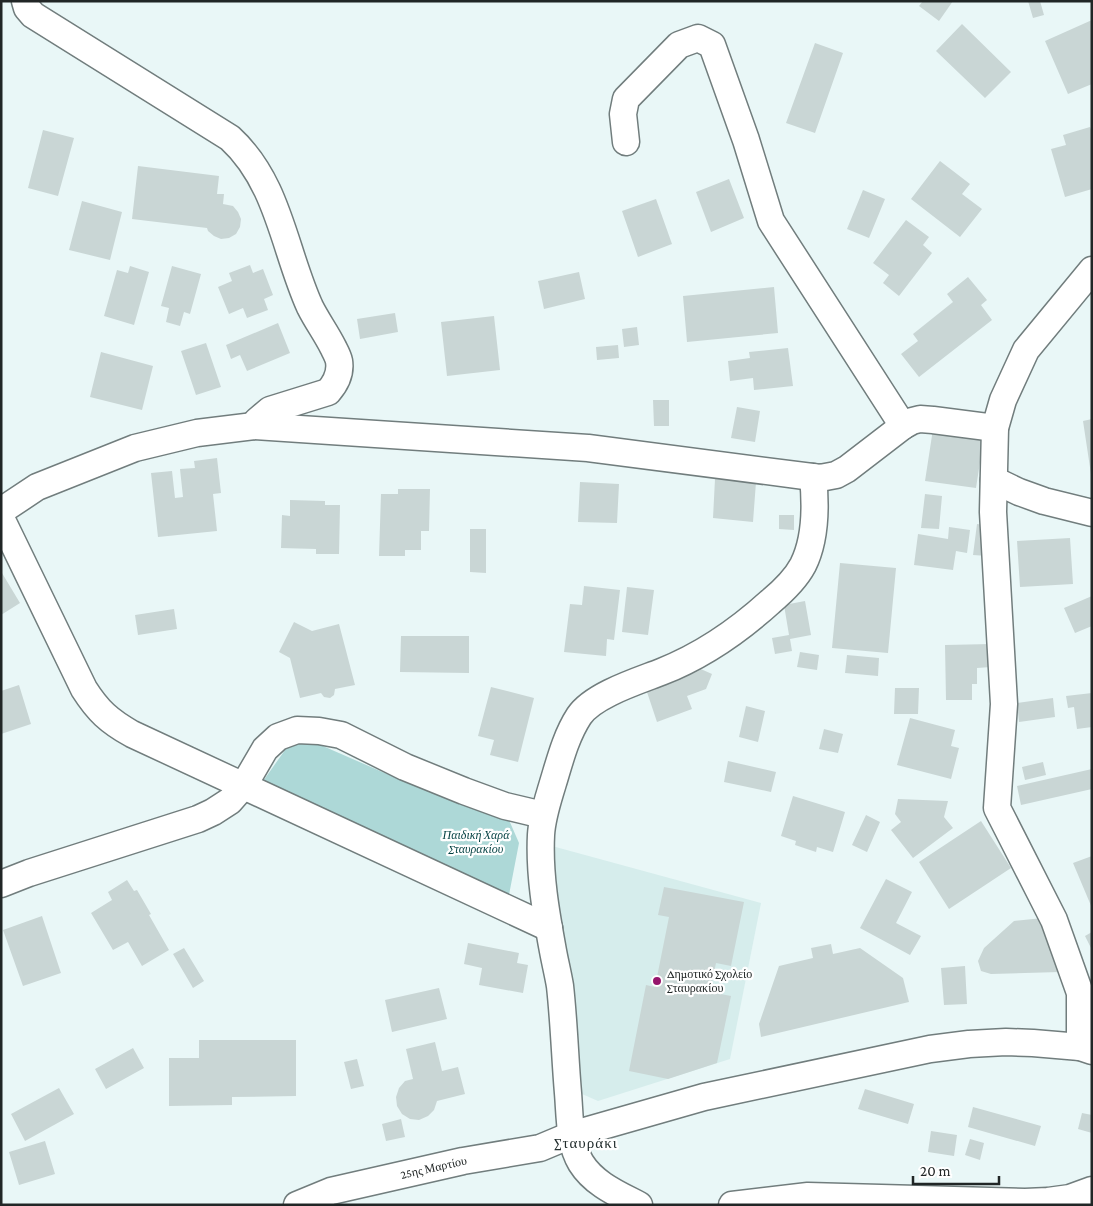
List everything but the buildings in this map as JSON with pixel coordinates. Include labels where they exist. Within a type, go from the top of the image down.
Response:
[{"type":"street","points":[[25,1],[27,8],[33,16],[230,138],[246,154],[257,172],[279,216],[301,287],[340,362],[339,375],[328,392],[270,410],[254,426]]},
{"type":"street","points":[[626,142],[623,114],[626,99],[679,44],[698,38],[712,45],[746,140],[771,221],[903,426]]},
{"type":"street","points":[[1086,1049],[1080,993],[1054,920],[997,808],[1004,704],[992,512],[995,428],[1003,400],[1026,350],[1092,270]]},
{"type":"street","points":[[1,511],[37,487],[135,448],[197,433],[254,426],[588,448],[813,477],[829,477],[836,474],[912,421],[920,419],[933,420],[995,428]]},
{"type":"street","points":[[638,1205],[606,1188],[587,1172],[580,1162],[571,1135],[560,986],[541,870],[543,815],[570,732],[586,708],[605,696],[669,669],[704,651],[760,612],[793,579],[802,566],[812,537],[815,506],[813,477]]},
{"type":"street","points":[[994,480],[1044,501],[1092,513]]},
{"type":"street","points":[[1,518],[84,689],[94,704],[111,721],[132,734],[549,928]]},
{"type":"street","points":[[1,884],[29,873],[198,819],[213,812],[230,801],[244,785],[265,749],[278,737],[297,730],[341,735],[405,767],[464,791],[505,806],[543,815]]},
{"type":"street","name":"25ης Μαρτίου","points":[[297,1205],[331,1191],[463,1161],[540,1148],[571,1135],[704,1097],[930,1049],[1006,1042],[1086,1049]]},
{"type":"street","points":[[732,1205],[808,1196],[1025,1202],[1070,1198],[1092,1190]]},
{"type":"shaded area","name":"Δημοτικό Σχολείο Σταυρακίου","points":[[552,846],[761,903],[730,1059],[598,1101],[582,1094]]},
{"type":"green space","name":"Παιδική Χαρά Σταυρακίου","points":[[290,743],[316,743],[403,781],[404,777],[505,811],[519,843],[508,900],[261,784]]},
{"type":"place","name":"Δημοτικό Σχολείο Σταυρακίου","points":[[657,981]]},
{"type":"district","name":"Σταυράκι","points":[[586,1143]]}]
